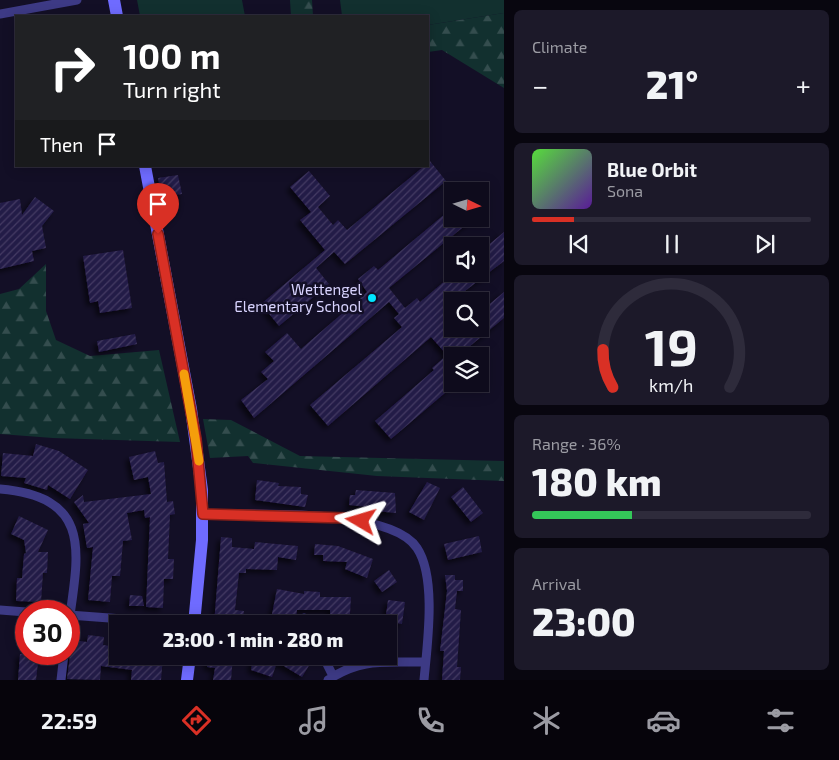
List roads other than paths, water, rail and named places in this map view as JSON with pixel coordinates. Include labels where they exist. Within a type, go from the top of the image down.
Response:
[{"type":"main road","points":[[114,0],[117,15]]},
{"type":"main road","points":[[145,167],[194,430],[203,514],[193,615]]},
{"type":"main road","points":[[187,680],[189,665]]},
{"type":"street","points":[[0,14],[76,0]]},
{"type":"street","points":[[0,489],[22,491],[40,496],[56,506],[68,521],[76,538],[77,556],[71,600]]},
{"type":"street","points":[[203,514],[347,518],[399,532],[417,548],[426,574],[429,602],[424,680]]},
{"type":"street","points":[[0,610],[15,611]]},
{"type":"street","points":[[80,619],[109,620]]},
{"type":"street","points":[[326,665],[331,678],[363,663],[425,662]]},
{"type":"street","points":[[61,680],[63,665]]},
{"type":"place","name":"Wettengel Elementary School","points":[[372,298]]}]
